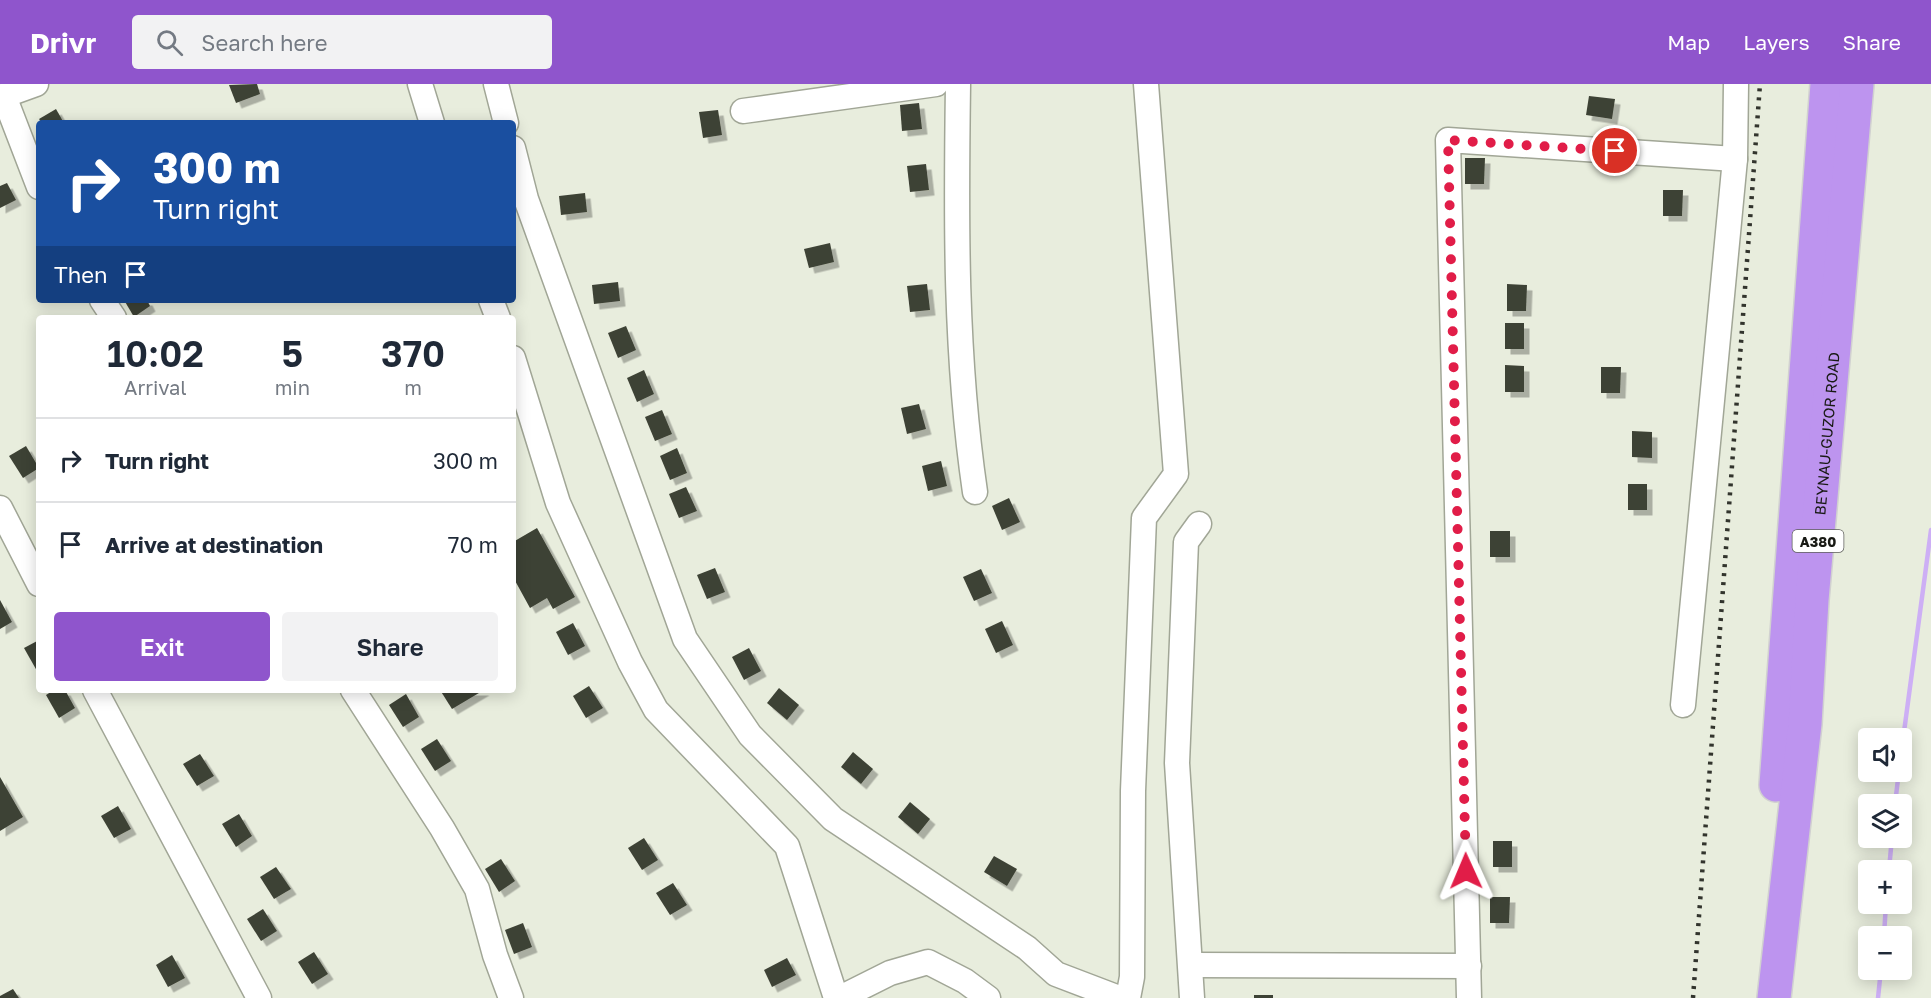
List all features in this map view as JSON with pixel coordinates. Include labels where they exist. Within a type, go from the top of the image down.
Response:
[{"type":"highway","name":"BEYNAU-GUZOR ROAD","points":[[1761,998],[1827,84]]},
{"type":"highway","name":"BEYNAU-GUZOR ROAD","points":[[1774,998],[1804,724],[1812,600],[1857,84]]},
{"type":"street","points":[[36,84],[2,96],[36,180]]},
{"type":"street","points":[[420,84],[431,120]]},
{"type":"street","points":[[496,84],[505,120]]},
{"type":"street","points":[[742,111],[936,84]]},
{"type":"street","points":[[958,84],[956,280],[964,419],[975,492]]},
{"type":"street","points":[[1128,998],[1132,977],[1133,791],[1144,518],[1176,474],[1146,84]]},
{"type":"street","points":[[1683,705],[1735,159],[1737,84]]},
{"type":"street","points":[[1469,998],[1448,140],[1735,159]]},
{"type":"street","points":[[516,159],[530,209],[685,639],[750,735],[833,819],[1027,948],[1056,974],[1119,998]]},
{"type":"street","points":[[516,368],[558,503],[630,662],[656,710],[787,846],[838,998],[890,973],[928,962],[964,981],[988,998]]},
{"type":"street","points":[[0,508],[36,578]]},
{"type":"street","points":[[1192,998],[1192,965],[1177,763],[1186,542],[1199,524]]},
{"type":"street","points":[[97,693],[259,998]]},
{"type":"street","points":[[355,693],[442,828],[477,889],[495,955],[511,998]]},
{"type":"street","points":[[1192,965],[1469,966]]},
{"type":"building","points":[[257,84],[260,94],[236,103],[229,85]]},
{"type":"building","points":[[1589,96],[1615,99],[1612,119],[1586,115]]},
{"type":"building","points":[[919,103],[922,129],[902,131],[900,105]]},
{"type":"building","points":[[56,109],[62,120],[40,120]]},
{"type":"building","points":[[718,110],[722,135],[703,138],[699,112]]},
{"type":"building","points":[[1465,158],[1485,158],[1484,184],[1465,184]]},
{"type":"building","points":[[926,164],[929,190],[910,192],[907,166]]},
{"type":"building","points":[[7,183],[16,200],[0,208],[0,186]]},
{"type":"building","points":[[1663,190],[1683,190],[1682,216],[1663,216]]},
{"type":"building","points":[[585,193],[587,212],[561,215],[559,196]]},
{"type":"building","points":[[830,243],[834,262],[809,268],[804,249]]},
{"type":"building","points":[[618,282],[620,301],[594,304],[592,285]]},
{"type":"building","points":[[927,284],[930,310],[910,312],[907,286]]},
{"type":"building","points":[[1507,284],[1527,285],[1526,311],[1507,311]]},
{"type":"building","points":[[126,303],[148,303],[150,306],[137,315],[133,315]]},
{"type":"building","points":[[1505,323],[1524,323],[1524,349],[1505,349]]},
{"type":"building","points":[[626,326],[636,350],[618,358],[608,333]]},
{"type":"building","points":[[1505,365],[1524,366],[1524,392],[1505,392]]},
{"type":"building","points":[[1601,367],[1621,367],[1620,393],[1601,393]]},
{"type":"building","points":[[644,370],[654,394],[637,402],[627,378]]},
{"type":"building","points":[[919,404],[926,429],[907,434],[901,408]]},
{"type":"building","points":[[662,410],[672,434],[655,441],[645,417]]},
{"type":"building","points":[[1632,431],[1652,432],[1652,458],[1632,457]]},
{"type":"building","points":[[26,446],[36,463],[36,470],[23,478],[9,456]]},
{"type":"building","points":[[677,448],[687,473],[670,480],[660,456]]},
{"type":"building","points":[[941,461],[947,486],[928,491],[922,466]]},
{"type":"building","points":[[1628,484],[1647,484],[1647,510],[1628,510]]},
{"type":"building","points":[[686,487],[697,511],[679,518],[669,494]]},
{"type":"building","points":[[1009,498],[1020,522],[1002,530],[992,506]]},
{"type":"building","points":[[537,528],[575,597],[553,609],[547,598],[530,608],[516,582],[516,540]]},
{"type":"building","points":[[1490,531],[1510,531],[1510,557],[1490,557]]},
{"type":"building","points":[[715,568],[725,592],[707,599],[697,575]]},
{"type":"building","points":[[981,569],[992,593],[974,601],[963,577]]},
{"type":"building","points":[[0,600],[12,622],[0,629]]},
{"type":"building","points":[[1002,621],[1013,645],[996,653],[985,629]]},
{"type":"building","points":[[573,623],[585,646],[568,655],[556,632]]},
{"type":"building","points":[[36,642],[36,669],[24,648]]},
{"type":"building","points":[[749,648],[761,671],[744,680],[732,657]]},
{"type":"building","points":[[589,686],[603,708],[586,718],[573,696]]},
{"type":"building","points":[[779,688],[799,705],[787,720],[767,703]]},
{"type":"building","points":[[67,693],[75,708],[59,718],[46,695]]},
{"type":"building","points":[[442,693],[479,693],[452,709]]},
{"type":"building","points":[[406,694],[419,717],[403,727],[389,705]]},
{"type":"building","points":[[437,739],[451,761],[435,771],[421,749]]},
{"type":"building","points":[[853,752],[873,769],[861,784],[841,767]]},
{"type":"building","points":[[200,754],[214,776],[197,786],[183,764]]},
{"type":"building","points":[[0,777],[23,817],[0,831]]},
{"type":"building","points":[[910,802],[930,819],[918,834],[898,817]]},
{"type":"building","points":[[118,806],[131,829],[114,838],[101,816]]},
{"type":"building","points":[[239,814],[252,836],[236,847],[222,824]]},
{"type":"building","points":[[644,838],[658,860],[642,870],[628,848]]},
{"type":"building","points":[[1493,841],[1512,841],[1512,867],[1493,867]]},
{"type":"building","points":[[994,856],[1017,869],[1007,886],[984,872]]},
{"type":"building","points":[[501,859],[515,881],[499,892],[485,869]]},
{"type":"building","points":[[276,867],[291,889],[274,899],[260,877]]},
{"type":"building","points":[[673,883],[687,905],[670,915],[656,893]]},
{"type":"building","points":[[1490,897],[1510,897],[1509,923],[1490,923]]},
{"type":"building","points":[[263,909],[277,931],[261,941],[247,919]]},
{"type":"building","points":[[523,923],[532,947],[514,954],[505,930]]},
{"type":"building","points":[[314,952],[328,974],[312,984],[298,962]]},
{"type":"building","points":[[172,955],[185,978],[168,987],[156,965]]},
{"type":"building","points":[[787,958],[796,975],[772,987],[764,970]]},
{"type":"building","points":[[13,989],[19,998],[0,998],[0,996]]},
{"type":"building","points":[[1254,995],[1273,995],[1273,998],[1254,998]]},
{"type":"waterway","points":[[1905,728],[1931,530]]},
{"type":"waterway","points":[[1896,794],[1898,782]]},
{"type":"waterway","points":[[1890,860],[1891,848]]},
{"type":"waterway","points":[[1885,914],[1885,926]]},
{"type":"waterway","points":[[1878,998],[1880,980]]},
{"type":"railway","points":[[1693,998],[1760,84]]},
{"type":"route","points":[[1466,871],[1448,140],[1615,151]]}]
